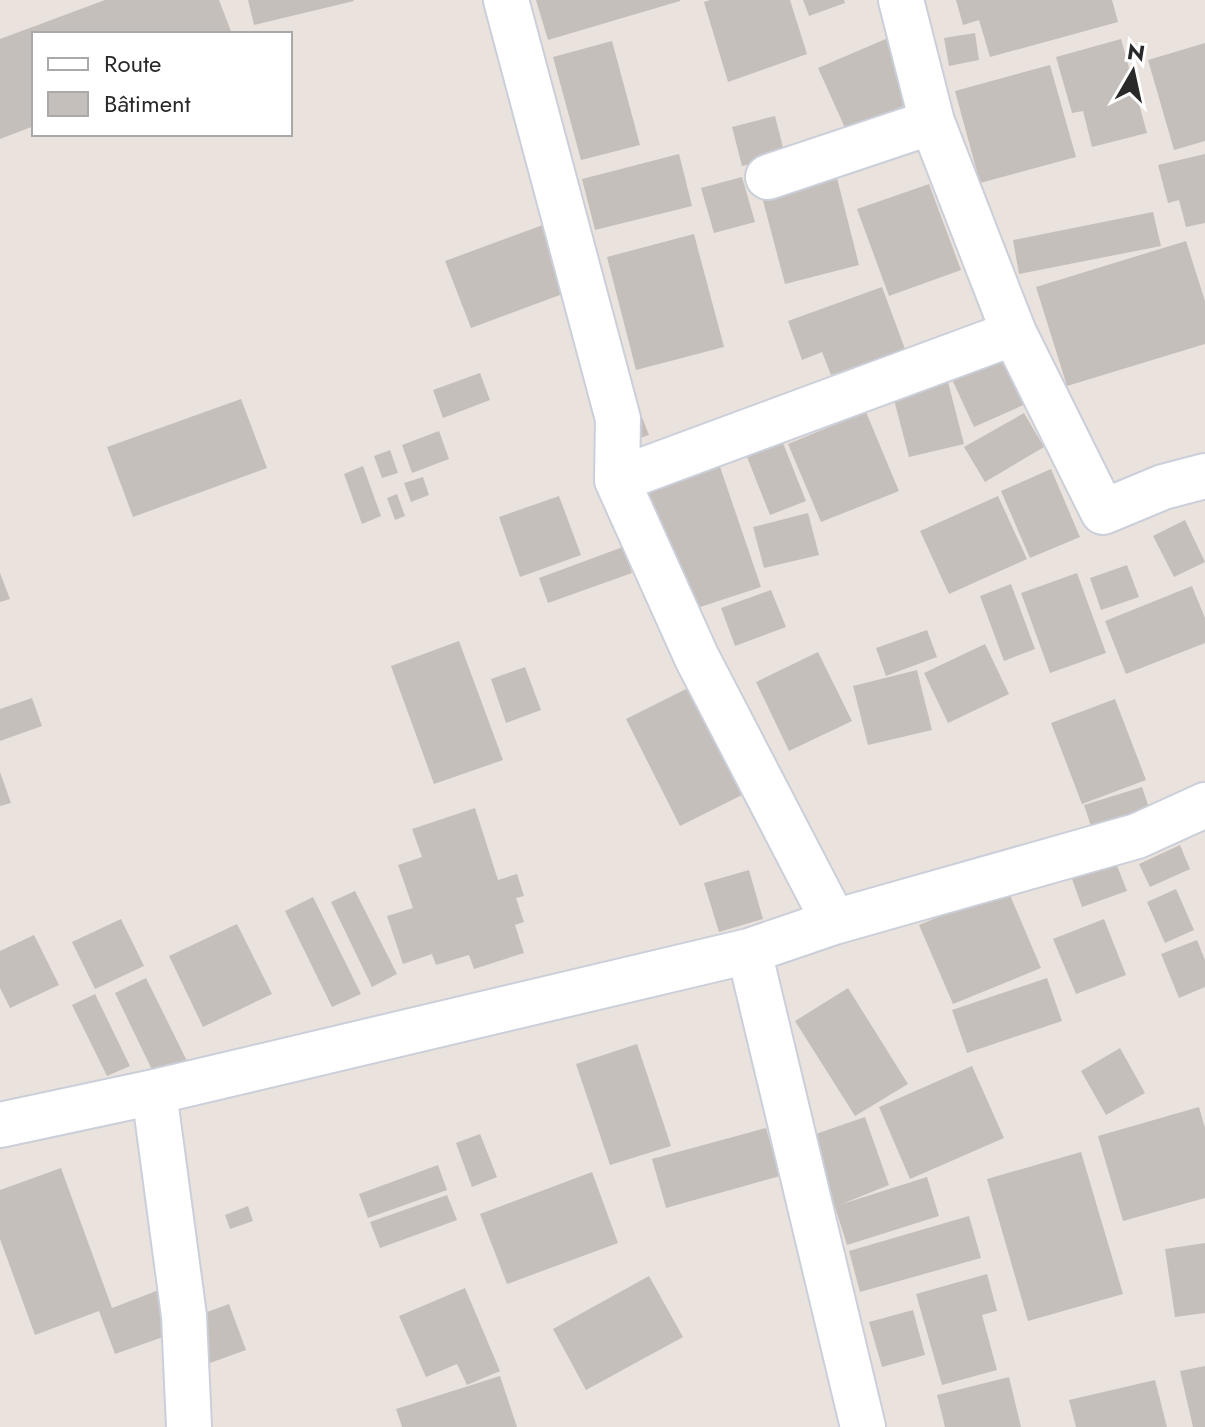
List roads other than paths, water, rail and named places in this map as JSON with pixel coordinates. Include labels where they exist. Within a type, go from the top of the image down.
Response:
[{"type":"street","points":[[506,0],[618,419],[617,480],[697,658],[834,922]]},
{"type":"street","points":[[901,0],[932,122],[1014,333],[1103,512],[1163,487],[1205,476]]},
{"type":"street","points":[[768,177],[932,122]]},
{"type":"street","points":[[617,480],[1014,333]]},
{"type":"street","points":[[0,1125],[154,1092],[749,951],[834,922],[1137,836],[1205,805]]},
{"type":"street","points":[[749,951],[863,1427]]},
{"type":"street","points":[[154,1092],[184,1316],[189,1427]]}]
